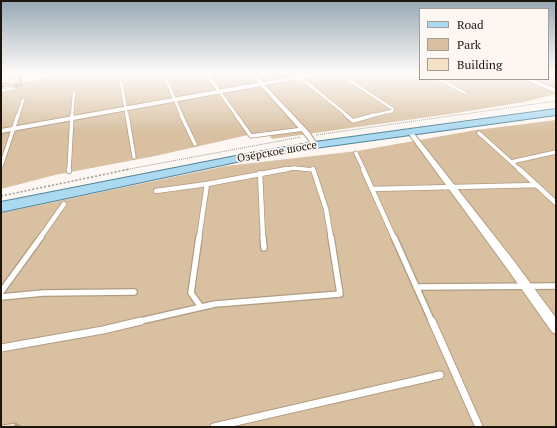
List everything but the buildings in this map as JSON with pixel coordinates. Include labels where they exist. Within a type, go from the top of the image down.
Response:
[{"type":"main road","name":"Озёрское шоссе","points":[[1,207],[233,159],[315,145],[556,112]]},
{"type":"street","points":[[1,131],[214,93]]},
{"type":"street","points":[[270,93],[304,129],[315,145]]},
{"type":"street","points":[[410,132],[556,328]]},
{"type":"lane","points":[[70,171],[71,118],[74,93]]},
{"type":"lane","points":[[124,93],[134,157]]},
{"type":"lane","points":[[171,93],[195,144]]},
{"type":"lane","points":[[220,93],[252,136],[304,129]]},
{"type":"lane","points":[[319,93],[353,121],[392,112],[393,109],[369,93]]},
{"type":"lane","points":[[1,166],[22,100]]},
{"type":"lane","points":[[479,133],[556,203]]},
{"type":"lane","points":[[511,162],[556,152]]},
{"type":"lane","points":[[356,153],[479,427]]},
{"type":"lane","points":[[1,348],[103,330],[215,304],[340,294],[326,210],[313,169],[294,168],[260,173],[207,184],[156,191]]},
{"type":"lane","points":[[260,173],[264,248]]},
{"type":"lane","points":[[201,307],[191,293],[207,184]]},
{"type":"lane","points":[[372,189],[537,185]]},
{"type":"lane","points":[[1,292],[64,204]]},
{"type":"lane","points":[[416,287],[556,286]]},
{"type":"lane","points":[[1,297],[44,293],[134,292]]},
{"type":"lane","points":[[214,427],[440,375]]},
{"type":"green space","points":[[1,93],[556,93],[524,102],[450,114],[272,139],[266,131],[155,156],[55,175],[1,189]]},
{"type":"green space","points":[[556,120],[556,427],[1,427],[1,213],[226,166],[357,151],[476,130]]}]
